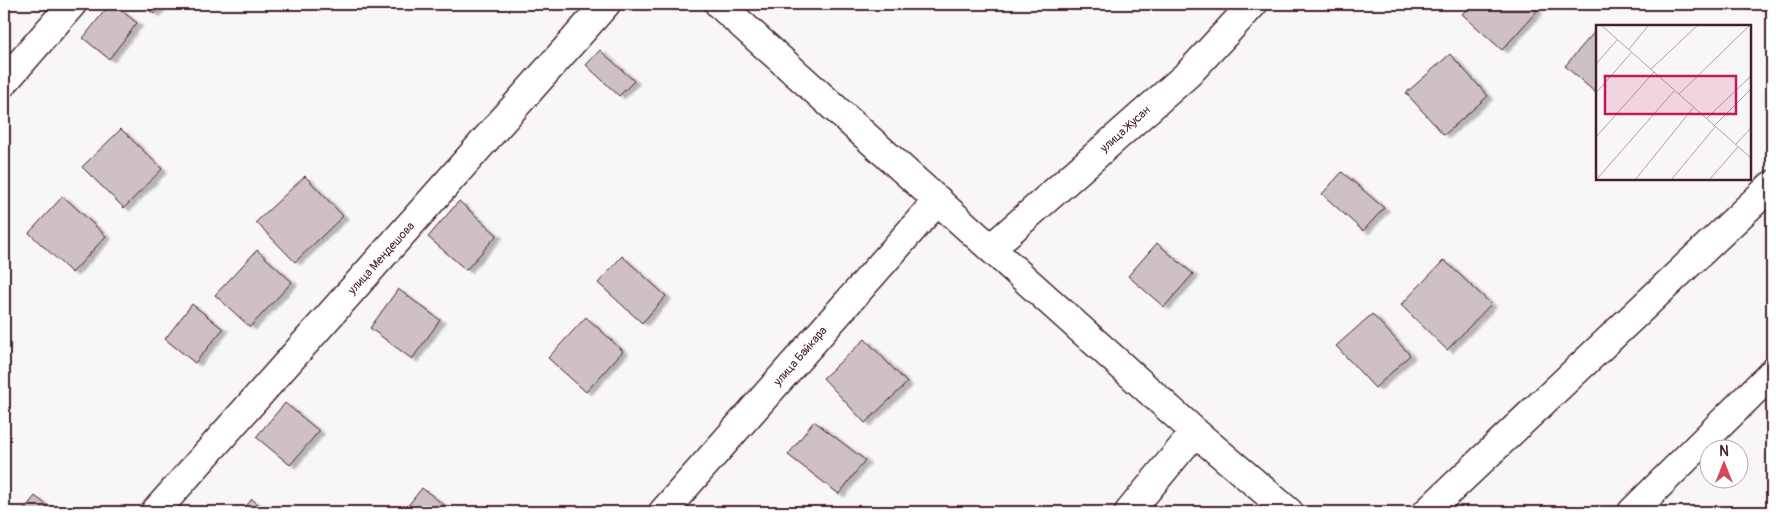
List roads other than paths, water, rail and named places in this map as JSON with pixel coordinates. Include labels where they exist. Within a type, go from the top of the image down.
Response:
[{"type":"street","points":[[4,82],[72,4]]},
{"type":"street","name":"улица Мендешова","points":[[155,512],[606,4]]},
{"type":"street","points":[[719,4],[1195,432],[1289,512]]},
{"type":"street","name":"улица Жусан","points":[[991,248],[1188,74],[1253,4]]},
{"type":"street","points":[[1427,512],[1772,185]]},
{"type":"street","name":"улица Байкара","points":[[663,512],[938,200]]},
{"type":"street","points":[[1632,512],[1772,373]]},
{"type":"street","points":[[1129,512],[1195,432]]}]
